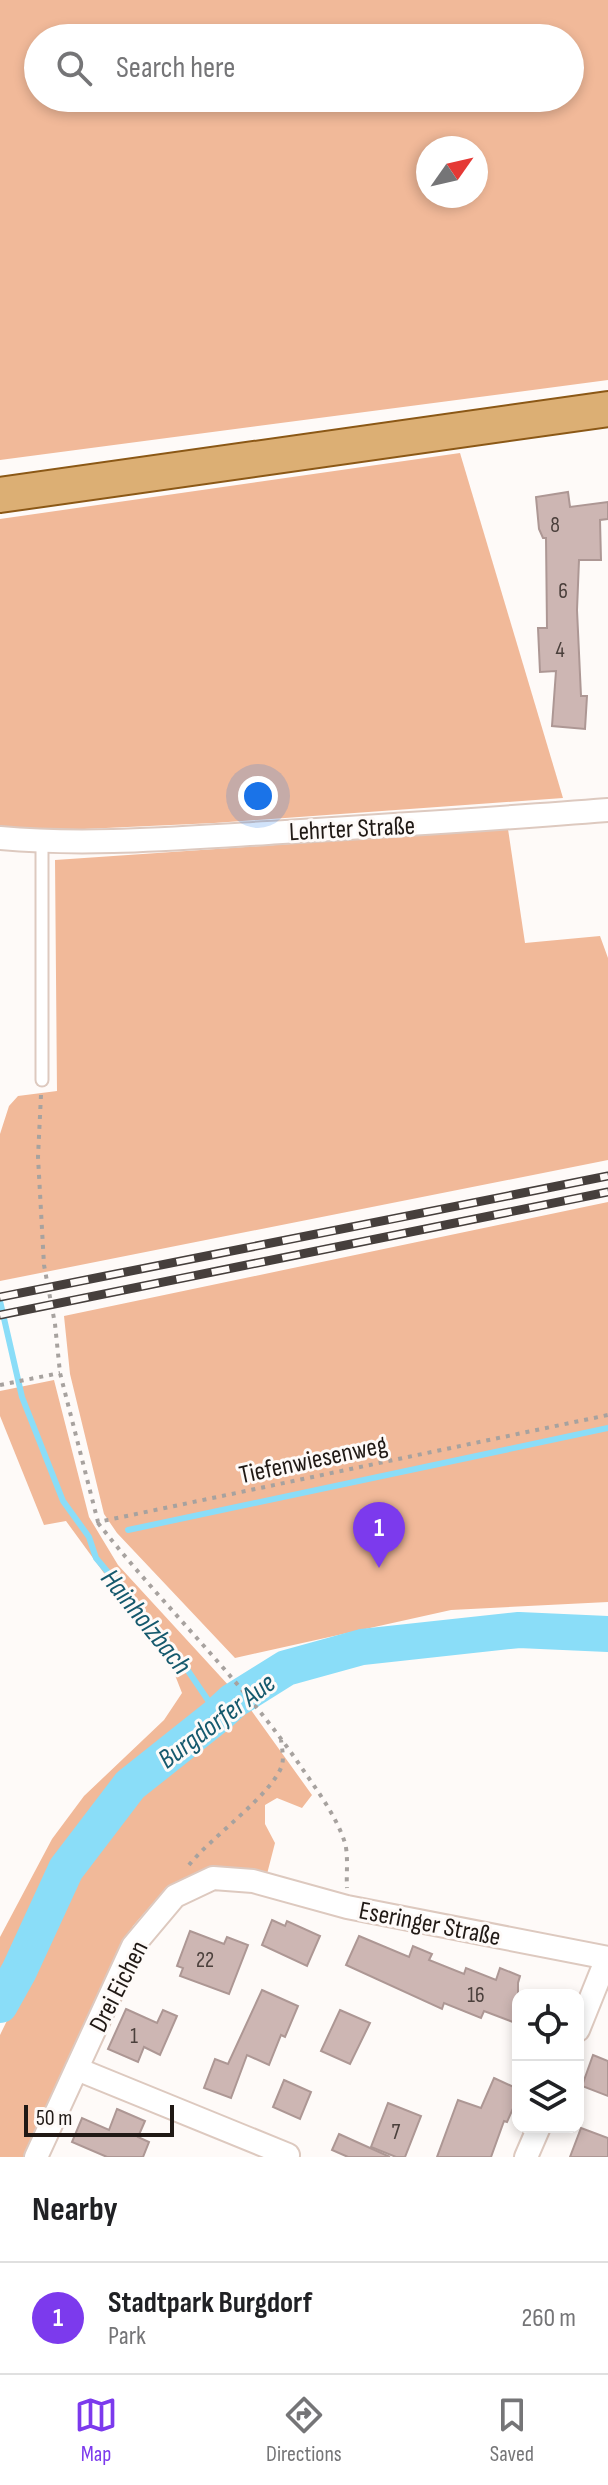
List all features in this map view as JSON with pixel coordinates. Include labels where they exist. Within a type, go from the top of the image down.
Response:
[{"type":"main road","points":[[0,495],[608,409]]},
{"type":"street","name":"Lehrter Straße","points":[[0,838],[42,842],[214,836],[608,810]]},
{"type":"street","name":"Drei Eichen","points":[[36,2157],[133,1946],[175,1896],[213,1878],[253,1881]]},
{"type":"street","name":"Eseringer Straße","points":[[253,1881],[347,1907],[608,1958]]},
{"type":"street","points":[[584,2016],[608,1958]]},
{"type":"street","points":[[77,2069],[288,2155]]},
{"type":"street","points":[[526,2157],[536,2133]]},
{"type":"lane","points":[[42,842],[42,1080]]},
{"type":"path","points":[[42,1080],[38,1157],[44,1265],[60,1373],[98,1522],[130,1564],[263,1714],[316,1789],[345,1842],[347,1907]]},
{"type":"path","points":[[3,1384],[60,1373]]},
{"type":"path","name":"Tiefenwiesenweg","points":[[98,1522],[608,1415]]},
{"type":"path","points":[[175,1896],[185,1870],[201,1850],[272,1784],[283,1763],[281,1738]]},
{"type":"shaded area","points":[[0,0],[608,0],[608,380],[0,460]]},
{"type":"shaded area","points":[[460,453],[563,798],[214,823],[41,831],[0,828],[0,519]]},
{"type":"shaded area","points":[[508,829],[525,943],[600,936],[608,958],[608,1160],[0,1281],[0,1134],[9,1106],[18,1096],[57,1091],[55,860]]},
{"type":"shaded area","points":[[608,1202],[608,1602],[451,1610],[235,1658],[117,1533],[104,1514],[70,1374],[64,1316]]},
{"type":"shaded area","points":[[54,1380],[89,1517],[118,1565],[231,1688],[149,1757],[104,1803],[60,1868],[0,1984],[0,1937],[52,1839],[84,1796],[164,1720],[182,1693],[171,1665],[66,1521],[44,1525],[0,1416],[0,1391]]},
{"type":"shaded area","points":[[246,1703],[312,1795],[302,1808],[277,1798],[265,1805],[265,1824],[275,1843],[267,1874],[209,1869],[166,1888],[133,1926],[30,2157],[0,2157],[0,2035],[86,1858],[151,1783]]},
{"type":"building","points":[[568,492],[570,507],[608,502],[608,519],[600,520],[601,560],[579,560],[577,610],[581,696],[587,696],[585,729],[552,726],[556,671],[540,672],[538,628],[547,628],[546,538],[539,529],[536,497]]},
{"type":"building","points":[[272,1920],[285,1926],[287,1921],[320,1936],[307,1966],[262,1945]]},
{"type":"building","points":[[190,1931],[224,1944],[227,1937],[248,1945],[229,1994],[180,1976],[183,1968],[177,1966]]},
{"type":"building","points":[[359,1936],[409,1957],[413,1946],[432,1954],[429,1960],[464,1974],[466,1968],[496,1980],[500,1968],[520,1976],[518,1989],[512,1989],[512,2022],[484,2011],[481,2018],[444,2003],[442,2009],[346,1965]]},
{"type":"building","points":[[262,1990],[298,2006],[285,2037],[281,2035],[269,2065],[247,2055],[231,2098],[204,2088],[215,2059],[228,2064]]},
{"type":"building","points":[[126,2009],[157,2023],[163,2010],[177,2016],[160,2055],[144,2047],[138,2062],[108,2049]]},
{"type":"building","points":[[340,2010],[370,2023],[350,2064],[321,2051]]},
{"type":"building","points":[[593,2055],[608,2061],[608,2096],[584,2087]]},
{"type":"building","points":[[494,2078],[512,2086],[512,2111],[507,2122],[504,2121],[491,2157],[437,2157],[458,2100],[481,2108]]},
{"type":"building","points":[[284,2080],[311,2092],[300,2119],[273,2107]]},
{"type":"building","points":[[388,2103],[421,2116],[405,2157],[396,2157],[371,2147]]},
{"type":"building","points":[[117,2109],[145,2121],[138,2137],[149,2142],[143,2157],[107,2157],[72,2142],[82,2118],[109,2130]]},
{"type":"building","points":[[584,2129],[608,2138],[608,2157],[570,2157],[579,2133],[584,2133]]},
{"type":"building","points":[[339,2134],[390,2157],[348,2157],[332,2150]]},
{"type":"waterway","name":"Hainholzbach","points":[[0,1301],[22,1397],[63,1501],[89,1537],[96,1558],[176,1653],[218,1715]]},
{"type":"waterway","points":[[128,1530],[608,1428]]},
{"type":"waterway","name":"Burgdorfer Aue","points":[[0,2005],[66,1869],[130,1785],[233,1701],[286,1668],[362,1647],[519,1630],[608,1634]]},
{"type":"railway","points":[[0,1297],[608,1176]]},
{"type":"railway","points":[[0,1315],[608,1192]]},
{"type":"place","name":"Stadtpark Burgdorf","points":[[379,1568]]}]
